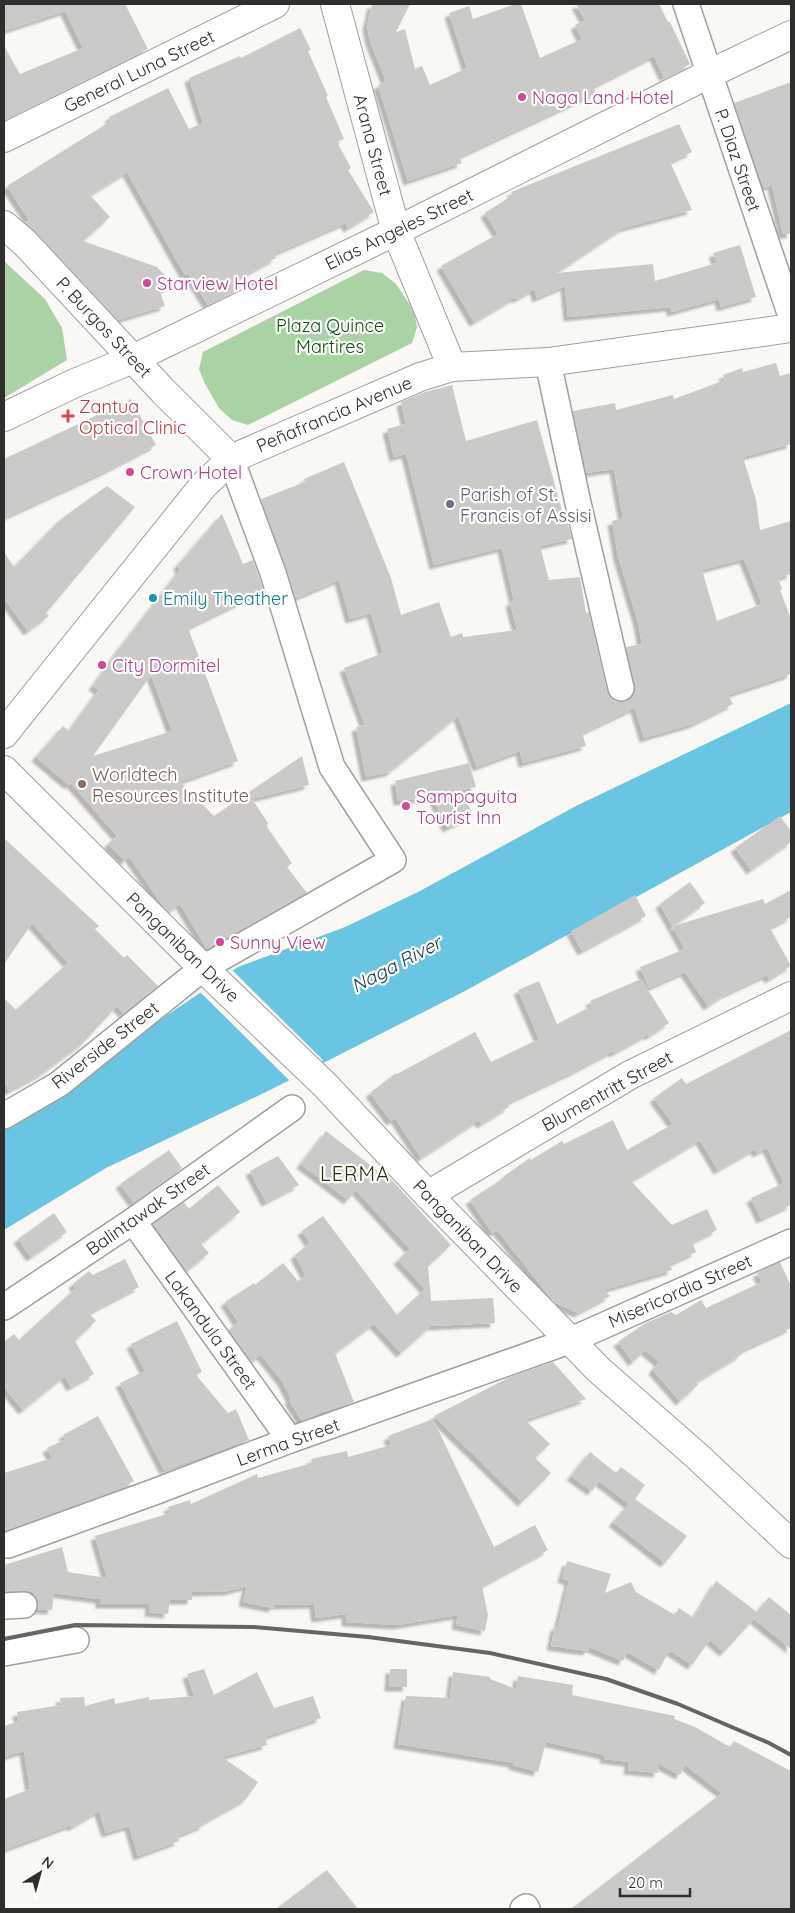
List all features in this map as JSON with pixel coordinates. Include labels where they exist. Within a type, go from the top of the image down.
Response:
[{"type":"main road","name":"General Luna Street","points":[[4,138],[275,4]]},
{"type":"main road","name":"Arana Street","points":[[335,4],[396,230],[452,367]]},
{"type":"main road","name":"Elias Angeles Street","points":[[4,417],[75,383],[133,359],[791,35]]},
{"type":"main road","name":"P. Burgos Street","points":[[4,212],[25,243],[133,359],[231,459]]},
{"type":"main road","points":[[4,225],[25,243]]},
{"type":"main road","name":"Peñafrancia Avenue","points":[[4,734],[203,486],[231,459],[420,377],[452,367],[548,362],[791,328]]},
{"type":"main road","name":"Panganiban Drive","points":[[4,770],[206,970],[312,1071],[569,1341],[599,1370],[697,1456],[791,1544]]},
{"type":"main road","name":"Blumentritt Street","points":[[428,1195],[630,1075],[791,996]]},
{"type":"street","name":"P. Diaz Street","points":[[686,4],[791,316]]},
{"type":"street","points":[[548,362],[578,503],[621,688]]},
{"type":"street","name":"Riverside Street","points":[[4,1116],[59,1084],[206,970],[393,860],[332,767],[273,572],[231,459]]},
{"type":"street","name":"Balintawak Street","points":[[4,1307],[133,1221],[292,1108]]},
{"type":"street","name":"Lakandula Street","points":[[133,1221],[290,1440]]},
{"type":"street","name":"Misericordia Street","points":[[569,1341],[791,1242]]},
{"type":"street","name":"Lerma Street","points":[[8,1545],[290,1440],[569,1341]]},
{"type":"street","points":[[4,1653],[76,1640]]},
{"type":"street","points":[[523,1909],[526,1907],[527,1909]]},
{"type":"green space","points":[[4,261],[45,299],[62,328],[67,360],[4,398]]},
{"type":"green space","name":"Plaza Quince Martires","points":[[364,270],[382,273],[396,284],[414,311],[417,327],[412,343],[248,425],[232,420],[219,408],[205,384],[199,369],[203,352]]},
{"type":"water","name":"Naga River","points":[[791,703],[791,812],[465,991],[268,1091],[106,1168],[4,1230],[4,1126],[238,967],[345,927],[418,892],[576,806]]},
{"type":"pier","points":[[231,969],[323,1060],[311,1072],[291,1082],[199,991]]},
{"type":"building","points":[[4,4],[125,4],[148,49],[4,121],[4,46],[20,74],[83,48],[65,11],[4,31]]},
{"type":"building","points":[[372,4],[410,4],[396,32],[405,29],[415,69],[422,66],[430,85],[467,68],[449,13],[469,6],[473,19],[515,4],[521,4],[540,58],[582,39],[575,25],[585,20],[576,4],[659,4],[668,22],[670,22],[690,64],[664,77],[654,56],[593,87],[596,93],[459,157],[462,163],[408,181],[378,85],[386,81],[370,41],[367,26]]},
{"type":"building","points":[[300,28],[311,50],[308,51],[344,139],[337,142],[351,168],[348,170],[374,212],[348,228],[345,223],[274,254],[276,258],[239,278],[243,285],[208,305],[188,273],[185,275],[127,172],[90,195],[110,217],[83,241],[157,267],[173,284],[160,292],[165,306],[118,320],[25,222],[29,220],[7,186],[111,121],[109,117],[168,88],[189,129],[203,123],[189,78],[240,56],[241,58]]},
{"type":"building","points":[[791,82],[791,234],[783,234],[772,185],[764,188],[734,103]]},
{"type":"building","points":[[679,124],[692,152],[670,162],[692,210],[623,228],[556,273],[653,264],[655,281],[717,263],[713,253],[740,245],[756,297],[721,307],[719,299],[672,312],[670,307],[568,317],[565,286],[537,298],[534,289],[517,299],[516,297],[474,322],[441,266],[498,234],[485,213],[513,195],[511,192]]},
{"type":"building","points":[[776,363],[780,376],[791,373],[791,444],[743,457],[756,500],[760,530],[791,521],[791,574],[778,578],[782,589],[780,590],[791,619],[791,674],[728,695],[733,704],[693,724],[644,738],[635,708],[582,733],[586,746],[523,763],[520,751],[477,767],[458,716],[390,772],[366,777],[356,727],[365,725],[344,668],[383,653],[371,613],[350,619],[339,580],[296,598],[261,499],[305,482],[304,479],[344,462],[391,578],[401,615],[439,602],[451,637],[462,633],[463,637],[517,630],[510,602],[514,601],[502,548],[434,565],[406,454],[394,457],[387,429],[406,424],[401,402],[425,392],[452,385],[466,441],[537,420],[564,518],[566,518],[572,539],[540,546],[549,580],[580,577],[586,613],[589,612],[607,691],[616,702],[625,702],[635,692],[626,647],[642,644],[638,622],[618,556],[612,521],[623,518],[614,469],[586,473],[573,411],[615,403],[616,410],[673,395],[674,399],[725,380],[723,375],[742,368],[743,372]],"holes":[[[744,559],[762,604],[717,621],[702,570]]]},
{"type":"building","points":[[131,399],[156,445],[106,471],[4,518],[4,459]]},
{"type":"building","points":[[107,486],[135,507],[46,613],[49,616],[28,631],[4,598],[4,552],[14,567],[61,519]]},
{"type":"building","points":[[222,514],[243,564],[253,560],[264,591],[188,628],[238,761],[180,782],[214,816],[302,756],[309,785],[252,799],[268,823],[267,827],[292,863],[287,867],[307,893],[207,949],[180,904],[169,912],[164,908],[129,856],[125,861],[108,844],[117,836],[71,783],[69,785],[36,757],[63,726],[69,731],[99,690],[93,686],[180,570],[178,565]],"holes":[[[151,675],[172,731],[93,756]]]},
{"type":"building","points":[[469,763],[476,787],[462,790],[473,816],[447,828],[433,797],[398,801],[395,781]]},
{"type":"building","points":[[780,816],[791,831],[791,842],[751,870],[735,848]]},
{"type":"building","points":[[4,838],[99,926],[95,929],[124,958],[127,955],[158,986],[124,1014],[117,1006],[82,1044],[41,1074],[9,1091],[4,1081],[4,998],[16,1010],[68,963],[32,923],[4,964]]},
{"type":"building","points":[[690,882],[705,903],[673,926],[763,899],[765,904],[791,890],[791,917],[770,928],[791,966],[769,979],[767,975],[724,995],[708,1006],[685,972],[649,988],[640,967],[685,949],[660,904]]},
{"type":"building","points":[[635,895],[646,916],[582,951],[571,931]]},
{"type":"building","points":[[641,979],[669,1023],[649,1036],[648,1034],[614,1053],[613,1051],[507,1103],[509,1107],[481,1124],[479,1120],[421,1158],[395,1118],[391,1121],[370,1093],[396,1073],[475,1032],[491,1062],[539,1039],[518,990],[539,981],[557,1024],[592,1006],[590,1001]]},
{"type":"building","points":[[791,1030],[791,1205],[761,1219],[751,1198],[784,1183],[767,1148],[757,1153],[755,1149],[718,1170],[700,1140],[631,1181],[672,1225],[707,1209],[717,1230],[692,1242],[696,1252],[670,1264],[672,1270],[604,1290],[610,1296],[578,1313],[554,1302],[497,1230],[492,1233],[470,1200],[530,1158],[531,1160],[562,1141],[564,1144],[613,1120],[627,1150],[673,1124],[654,1098],[682,1078],[686,1084]]},
{"type":"building","points":[[326,1131],[387,1178],[389,1177],[451,1245],[428,1266],[431,1301],[493,1298],[495,1323],[431,1326],[401,1353],[374,1324],[335,1353],[354,1402],[324,1411],[302,1421],[289,1400],[291,1399],[282,1381],[261,1355],[251,1361],[229,1330],[238,1322],[225,1302],[254,1283],[255,1285],[283,1263],[298,1281],[306,1276],[295,1255],[310,1243],[302,1231],[323,1216],[397,1315],[425,1289],[398,1260],[410,1249],[356,1190],[348,1200],[301,1164]]},
{"type":"building","points":[[169,1150],[182,1168],[134,1203],[120,1184]]},
{"type":"building","points":[[278,1156],[299,1185],[266,1202],[250,1171]]},
{"type":"building","points":[[218,1185],[240,1212],[201,1244],[209,1253],[187,1271],[153,1224],[184,1202],[189,1209]]},
{"type":"building","points":[[54,1213],[67,1232],[31,1257],[18,1239]]},
{"type":"building","points":[[125,1259],[139,1287],[89,1313],[96,1321],[75,1341],[94,1374],[71,1387],[65,1376],[23,1410],[4,1387],[4,1342],[14,1334],[19,1340],[76,1288],[73,1284],[89,1271],[93,1275]]},
{"type":"building","points":[[780,1262],[791,1286],[791,1328],[741,1351],[742,1354],[696,1382],[698,1385],[680,1401],[653,1370],[659,1362],[645,1350],[633,1362],[618,1342],[644,1324],[671,1312],[676,1315],[701,1300],[706,1308],[762,1282],[757,1273]]},
{"type":"building","points":[[177,1321],[202,1372],[196,1375],[228,1413],[236,1409],[249,1440],[164,1470],[120,1383],[145,1371],[131,1344]]},
{"type":"building","points":[[553,1362],[586,1399],[525,1420],[550,1444],[535,1458],[551,1473],[522,1502],[434,1416],[510,1377]]},
{"type":"building","points":[[98,1416],[134,1481],[123,1486],[124,1488],[4,1531],[4,1473],[52,1458],[47,1448],[66,1439],[63,1435]]},
{"type":"building","points":[[433,1419],[494,1547],[535,1525],[548,1550],[482,1586],[488,1615],[485,1631],[456,1625],[458,1615],[398,1625],[346,1622],[346,1614],[316,1618],[314,1604],[274,1605],[273,1608],[243,1602],[247,1586],[229,1591],[192,1592],[192,1600],[170,1600],[168,1614],[149,1612],[150,1604],[100,1604],[100,1599],[54,1593],[52,1610],[37,1609],[38,1604],[33,1592],[4,1592],[4,1565],[62,1547],[68,1572],[107,1578],[95,1536],[170,1513],[168,1507],[190,1500],[191,1504],[257,1474],[258,1478],[312,1463],[311,1459],[347,1451],[348,1457],[391,1445],[388,1436]]},
{"type":"building","points":[[590,1452],[616,1473],[621,1467],[645,1485],[635,1499],[687,1536],[665,1563],[613,1522],[629,1504],[599,1481],[592,1491],[571,1476]]},
{"type":"building","points":[[567,1561],[611,1574],[605,1593],[631,1582],[636,1592],[675,1615],[679,1608],[694,1618],[716,1581],[757,1612],[769,1597],[791,1615],[791,1649],[754,1619],[724,1652],[710,1640],[692,1665],[671,1651],[659,1670],[627,1652],[623,1661],[589,1647],[588,1651],[551,1646],[569,1581],[562,1578]]},
{"type":"building","points":[[204,1669],[214,1695],[257,1672],[274,1708],[313,1696],[321,1718],[265,1737],[267,1745],[222,1757],[258,1782],[246,1799],[203,1823],[204,1825],[177,1836],[179,1841],[138,1856],[129,1826],[106,1833],[99,1811],[72,1827],[71,1825],[4,1850],[4,1799],[30,1789],[24,1751],[4,1757],[4,1726],[19,1721],[17,1712],[61,1705],[60,1698],[84,1697],[85,1706],[114,1698],[115,1704],[149,1697],[149,1700],[194,1696],[187,1674]]},
{"type":"building","points":[[390,1669],[407,1669],[407,1687],[389,1687]]},
{"type":"building","points":[[453,1672],[490,1677],[490,1679],[516,1689],[518,1676],[573,1685],[572,1695],[675,1716],[674,1719],[695,1727],[730,1747],[734,1741],[791,1771],[791,1909],[571,1909],[722,1793],[685,1765],[680,1775],[659,1764],[658,1773],[628,1770],[629,1762],[604,1759],[605,1755],[546,1742],[538,1772],[513,1765],[514,1763],[398,1744],[406,1696],[450,1698]]},
{"type":"building","points":[[327,1870],[358,1909],[276,1909]]},
{"type":"railway","points":[[4,1639],[75,1625],[253,1627],[368,1637],[490,1653],[606,1679],[678,1704],[769,1743],[791,1755]]},
{"type":"place","name":"Naga Land Hotel","points":[[522,97]]},
{"type":"place","name":"Starview Hotel","points":[[147,283]]},
{"type":"place","name":"Zantua Optical Clinic","points":[[68,416]]},
{"type":"place","name":"Crown Hotel","points":[[130,472]]},
{"type":"place","name":"Parish of St. Francis of Assisi","points":[[450,504]]},
{"type":"place","name":"Emily Theather","points":[[153,598]]},
{"type":"place","name":"City Dormitel","points":[[102,665]]},
{"type":"place","name":"Worldtech Resources Institute","points":[[82,784]]},
{"type":"place","name":"Sampaguita Tourist Inn","points":[[406,806]]},
{"type":"place","name":"Sunny View","points":[[220,942]]},
{"type":"district","name":"LERMA","points":[[355,1173]]}]
